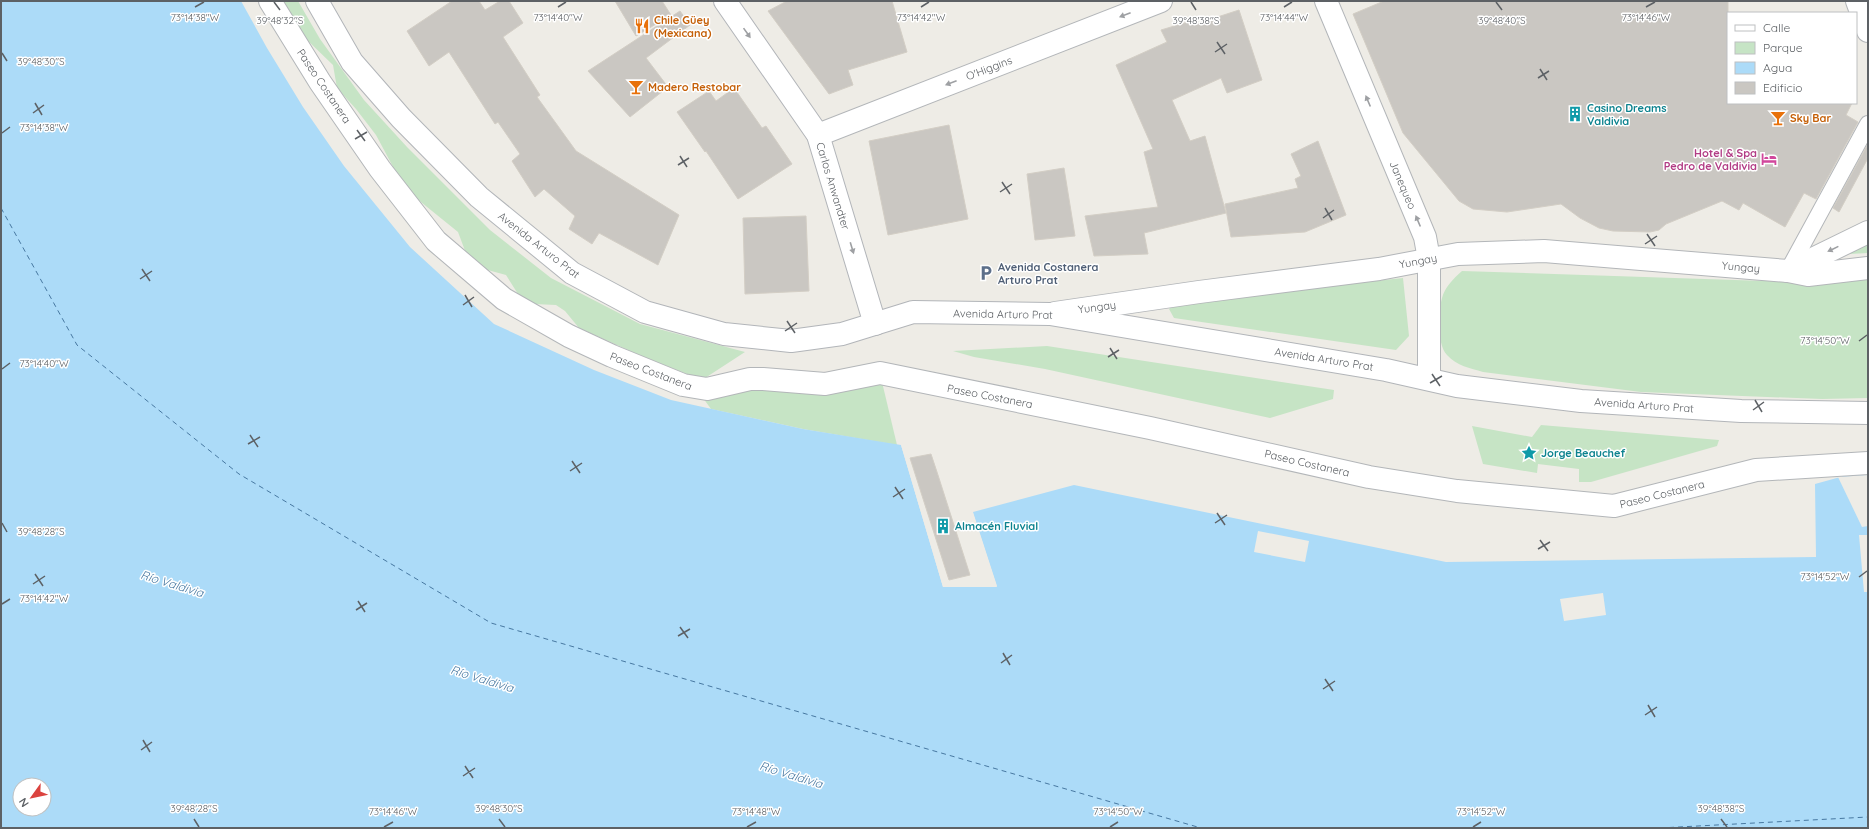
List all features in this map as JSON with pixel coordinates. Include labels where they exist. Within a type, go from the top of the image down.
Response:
[{"type":"street","name":"Paseo Costanera","points":[[270,1],[320,82],[380,169],[436,241],[504,299],[569,336],[626,362],[683,385],[707,389],[750,379],[825,384],[880,373],[1150,428],[1370,476],[1457,491],[1614,506],[1756,470],[1868,463]]},
{"type":"street","name":"Avenida Arturo Prat","points":[[317,1],[352,62],[401,118],[479,197],[572,273],[645,312],[724,334],[791,341],[842,334],[913,312],[1050,314],[1386,370],[1457,386],[1581,401],[1740,411],[1868,413]]},
{"type":"street","name":"Carlos Anwandter","points":[[725,1],[818,135],[875,324]]},
{"type":"street","name":"O'Higgins","points":[[818,135],[1161,1]]},
{"type":"street","name":"Janequeo","points":[[1326,1],[1425,237],[1429,259],[1429,379]]},
{"type":"street","points":[[1857,1],[1868,31]]},
{"type":"street","points":[[1788,272],[1868,232]]},
{"type":"street","name":"Yungay","points":[[1050,314],[1199,292],[1379,269],[1458,254],[1544,251],[1808,275],[1868,268]]},
{"type":"lane","points":[[1788,272],[1868,124]]},
{"type":"green space","points":[[282,1],[298,1],[320,39],[364,100],[407,147],[490,230],[551,278],[640,324],[745,352],[702,380],[637,354],[579,328],[565,311],[556,305],[534,304],[518,294],[506,275],[484,269],[467,256],[458,232],[411,194],[399,178],[376,135],[356,109],[337,88],[333,65],[305,38]]},
{"type":"green space","points":[[1868,242],[1868,253],[1849,254]]},
{"type":"green space","points":[[1462,271],[1796,282],[1868,277],[1868,398],[1822,399],[1641,392],[1483,372],[1469,368],[1455,362],[1447,355],[1441,344],[1439,328],[1443,294],[1450,283]]},
{"type":"green space","points":[[1403,278],[1409,336],[1396,350],[1174,318],[1169,309],[1177,302]]},
{"type":"green space","points":[[1047,346],[1334,390],[1333,399],[1270,418],[1045,369],[974,357],[953,351]]},
{"type":"green space","points":[[882,382],[897,445],[803,429],[711,409],[703,398],[758,386]]},
{"type":"green space","points":[[1541,425],[1719,440],[1717,446],[1591,482],[1579,482],[1579,469],[1538,464],[1537,473],[1483,464],[1472,426],[1532,437]]},
{"type":"water","name":"Río Valdivia","points":[[1,1],[241,1],[267,48],[303,107],[344,166],[410,247],[494,324],[594,370],[671,400],[803,429],[901,445],[943,587],[997,586],[973,512],[1074,485],[1446,562],[1816,557],[1815,484],[1844,476],[1868,475],[1868,828],[1,828]]},
{"type":"pier","points":[[903,444],[944,585],[994,585],[971,513],[972,510],[997,587],[943,587],[901,445]]},
{"type":"pier","points":[[1868,475],[1868,526],[1862,527],[1838,477]]},
{"type":"pier","points":[[1258,531],[1309,541],[1305,562],[1254,552]]},
{"type":"pier","points":[[1859,535],[1868,535],[1868,592],[1864,592]]},
{"type":"pier","points":[[1603,593],[1606,615],[1564,621],[1560,599]]},
{"type":"building","points":[[452,1],[479,1],[485,10],[500,1],[509,1],[523,23],[503,37],[540,95],[537,97],[576,151],[679,215],[658,265],[599,233],[592,244],[569,229],[575,216],[544,189],[535,197],[512,161],[520,154],[498,122],[495,124],[449,52],[429,66],[407,31]]},
{"type":"building","name":"Chile Güey (Mexicana)","points":[[615,1],[662,1],[671,15],[636,36]]},
{"type":"building","points":[[787,1],[892,1],[907,52],[848,70],[853,85],[829,94],[768,11]]},
{"type":"building","name":"Casino Dreams Valdivia","points":[[1384,1],[1728,1],[1727,104],[1852,104],[1846,115],[1858,122],[1816,199],[1804,193],[1785,227],[1743,203],[1739,210],[1722,201],[1666,224],[1659,230],[1650,232],[1613,231],[1599,228],[1580,218],[1561,204],[1507,212],[1473,209],[1459,201],[1403,133],[1353,14]]},
{"type":"building","points":[[1239,10],[1262,80],[1227,93],[1221,78],[1172,100],[1190,141],[1205,136],[1226,213],[1144,233],[1148,254],[1094,256],[1085,216],[1158,207],[1144,152],[1153,149],[1116,65],[1167,42],[1161,30],[1191,21],[1193,25]]},
{"type":"building","points":[[680,11],[690,25],[646,58],[668,87],[630,117],[588,71]]},
{"type":"building","points":[[734,88],[762,128],[766,126],[792,164],[738,199],[706,151],[705,152],[677,112],[709,91],[716,101]]},
{"type":"building","points":[[949,125],[968,219],[888,235],[869,141]]},
{"type":"building","points":[[1318,141],[1346,215],[1305,232],[1231,237],[1225,204],[1298,188],[1295,179],[1301,176],[1291,154]]},
{"type":"building","points":[[1868,144],[1868,158],[1839,212],[1833,208]]},
{"type":"building","points":[[1064,168],[1075,236],[1035,240],[1027,174]]},
{"type":"building","points":[[806,216],[809,291],[745,294],[743,218]]},
{"type":"building","name":"Almacén Fluvial","points":[[931,454],[970,575],[949,580],[910,458]]},
{"type":"ferry route","points":[[1,208],[77,345],[239,474],[491,623],[1201,828]]},
{"type":"ferry route","points":[[1660,828],[1868,817]]},
{"type":"place","name":"Chile Güey (Mexicana)","points":[[642,26]]},
{"type":"place","name":"Madero Restobar","points":[[636,87]]},
{"type":"place","name":"Casino Dreams Valdivia","points":[[1575,114]]},
{"type":"place","name":"Sky Bar","points":[[1778,118]]},
{"type":"place","name":"Hotel & Spa Pedro de Valdivia","points":[[1769,159]]},
{"type":"place","name":"Avenida Costanera Arturo Prat","points":[[986,273]]},
{"type":"place","name":"Jorge Beauchef","points":[[1529,453]]},
{"type":"place","name":"Almacén Fluvial","points":[[943,526]]}]
